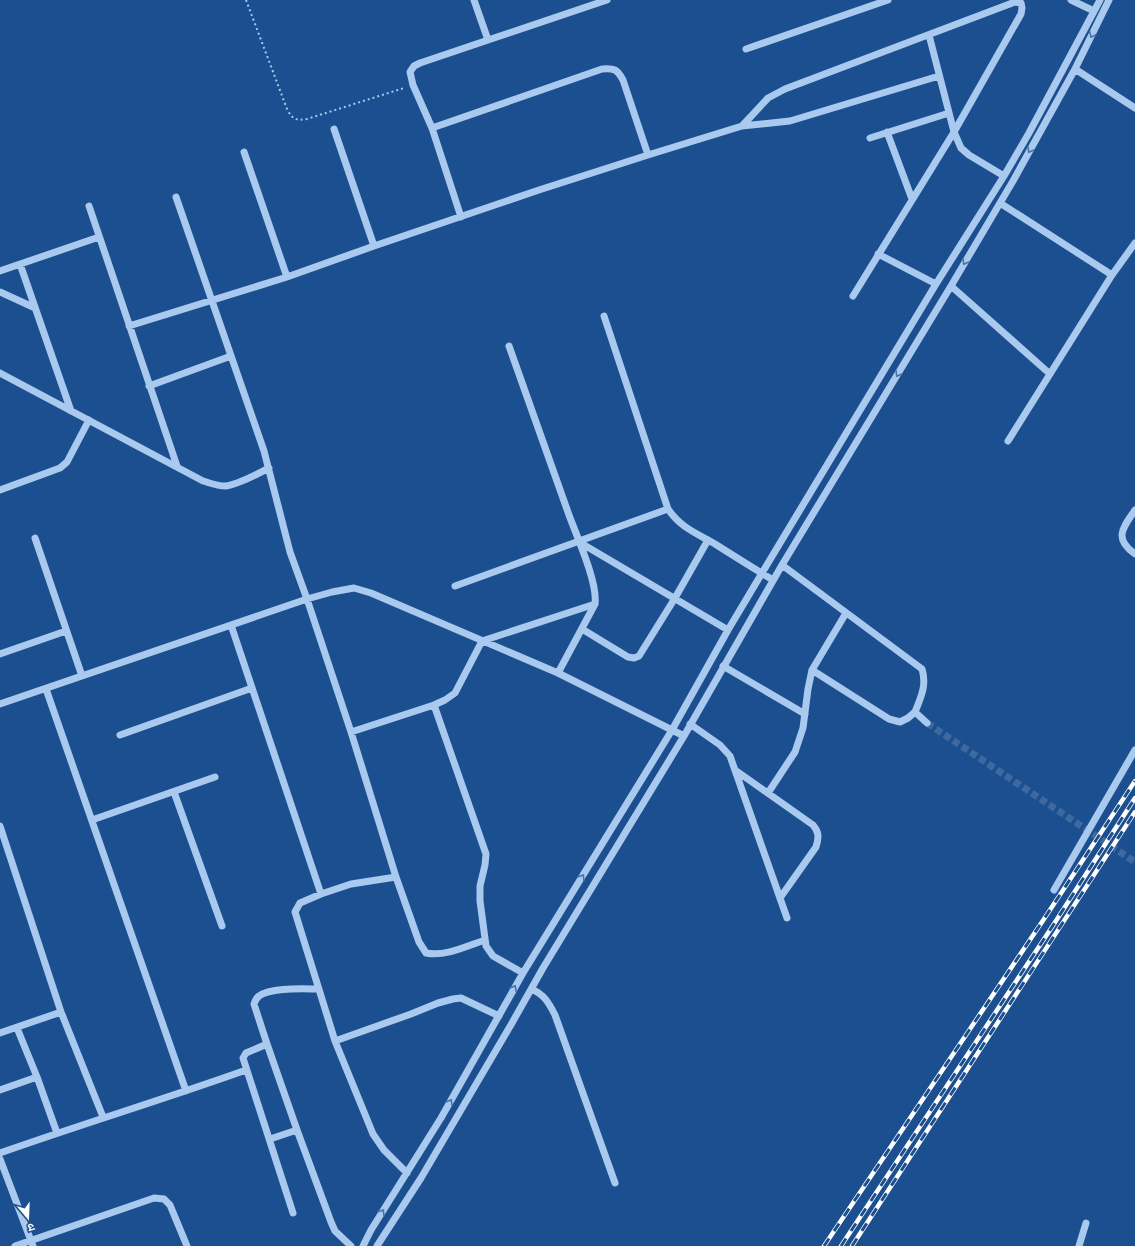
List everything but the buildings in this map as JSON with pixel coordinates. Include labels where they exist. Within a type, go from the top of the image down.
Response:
[{"type":"street","points":[[474,0],[488,40]]},
{"type":"street","points":[[461,217],[432,128],[413,85],[410,72],[414,66],[607,0]]},
{"type":"street","points":[[746,49],[888,0]]},
{"type":"street","points":[[1071,0],[1094,11]]},
{"type":"street","points":[[363,1246],[371,1230],[441,1118],[523,973],[672,730],[762,573],[936,284],[1004,176],[1029,133],[1100,0]]},
{"type":"street","points":[[377,1246],[421,1178],[531,989],[684,736],[773,580],[952,286],[1075,69],[1109,0]]},
{"type":"street","points":[[742,126],[762,103],[776,93],[1017,1],[1021,3],[1021,14],[954,132],[853,296]]},
{"type":"street","points":[[929,35],[954,132],[961,148],[969,155],[1004,176]]},
{"type":"street","points":[[432,128],[602,69],[612,68],[619,73],[623,80],[648,154]]},
{"type":"street","points":[[1075,69],[1135,108]]},
{"type":"street","points":[[129,326],[287,277],[374,246],[648,154],[742,126],[790,121],[939,76]]},
{"type":"street","points":[[870,138],[949,113]]},
{"type":"street","points":[[334,129],[374,246]]},
{"type":"street","points":[[887,132],[912,200]]},
{"type":"street","points":[[1029,133],[1037,137]]},
{"type":"street","points":[[244,152],[287,277]]},
{"type":"street","points":[[176,197],[269,468],[290,552],[351,732],[396,878],[419,942],[426,953],[431,954],[453,951],[485,940]]},
{"type":"street","points":[[1000,203],[1112,275]]},
{"type":"street","points":[[89,206],[177,466]]},
{"type":"street","points":[[0,271],[100,238]]},
{"type":"street","points":[[1008,441],[1112,275],[1135,243]]},
{"type":"street","points":[[878,254],[936,284]]},
{"type":"street","points":[[20,264],[71,411]]},
{"type":"street","points":[[952,286],[1050,374]]},
{"type":"street","points":[[0,292],[35,308]]},
{"type":"street","points":[[604,316],[668,509],[686,529],[708,540],[773,580]]},
{"type":"street","points":[[509,346],[579,542],[596,596],[595,604],[558,673]]},
{"type":"street","points":[[150,386],[231,356]]},
{"type":"street","points":[[0,373],[203,480],[216,485],[225,486],[236,483],[269,468]]},
{"type":"street","points":[[0,490],[60,468],[67,462],[89,420]]},
{"type":"street","points":[[455,586],[668,509]]},
{"type":"street","points":[[1135,510],[1122,529],[1122,540],[1127,548],[1135,554]]},
{"type":"street","points":[[36,538],[82,676]]},
{"type":"street","points":[[582,629],[628,657],[634,658],[639,656],[675,598],[708,540]]},
{"type":"street","points":[[579,542],[728,630]]},
{"type":"street","points":[[782,565],[922,669],[924,677],[923,692],[915,712],[900,722],[889,719],[812,670]]},
{"type":"street","points":[[0,704],[307,599],[354,588],[371,593],[558,673],[684,736]]},
{"type":"street","points":[[351,732],[434,705],[444,700],[454,693],[482,641],[595,604]]},
{"type":"street","points":[[768,792],[795,752],[803,728],[812,670],[846,614]]},
{"type":"street","points":[[231,625],[321,894]]},
{"type":"street","points":[[0,654],[66,631]]},
{"type":"street","points":[[723,666],[805,714]]},
{"type":"street","points":[[120,735],[252,688]]},
{"type":"street","points":[[46,689],[186,1091]]},
{"type":"street","points":[[434,705],[486,854],[480,886],[480,901],[486,946],[493,956],[523,973]]},
{"type":"street","points":[[915,712],[927,724]]},
{"type":"street","points":[[690,724],[720,745],[730,756],[787,918]]},
{"type":"street","points":[[1054,890],[1135,750]]},
{"type":"street","points":[[735,770],[768,792],[812,825],[817,831],[818,838],[816,847],[780,898]]},
{"type":"street","points":[[92,820],[215,777]]},
{"type":"street","points":[[174,792],[222,926]]},
{"type":"street","points":[[0,826],[61,1012],[103,1117]]},
{"type":"street","points":[[396,878],[350,884],[300,903],[295,912],[335,1041],[373,1134],[384,1150],[407,1173]]},
{"type":"street","points":[[319,989],[276,990],[260,995],[254,1004],[255,1011],[331,1222],[335,1231],[351,1246]]},
{"type":"street","points":[[531,989],[537,991],[547,1000],[555,1015],[615,1184]]},
{"type":"street","points":[[335,1041],[411,1014],[438,1002],[453,999],[461,998],[499,1016]]},
{"type":"street","points":[[0,1033],[61,1012]]},
{"type":"street","points":[[17,1028],[57,1133]]},
{"type":"street","points":[[267,1044],[246,1053],[243,1058],[293,1213]]},
{"type":"street","points":[[0,1152],[246,1070]]},
{"type":"street","points":[[0,1090],[37,1078]]},
{"type":"street","points":[[270,1140],[298,1130]]},
{"type":"street","points":[[0,1159],[32,1243]]},
{"type":"street","points":[[15,1246],[32,1243],[154,1198],[164,1199],[170,1205],[187,1246]]},
{"type":"street","points":[[1079,1246],[1086,1223]]},
{"type":"path","points":[[246,0],[287,109],[292,118],[298,121],[307,119],[413,85]]},
{"type":"tunnel","points":[[927,723],[1135,862]]},
{"type":"railway","points":[[824,1246],[1135,781]]},
{"type":"railway","points":[[841,1246],[1052,927],[1135,798]]},
{"type":"railway","points":[[852,1246],[1135,812]]}]
